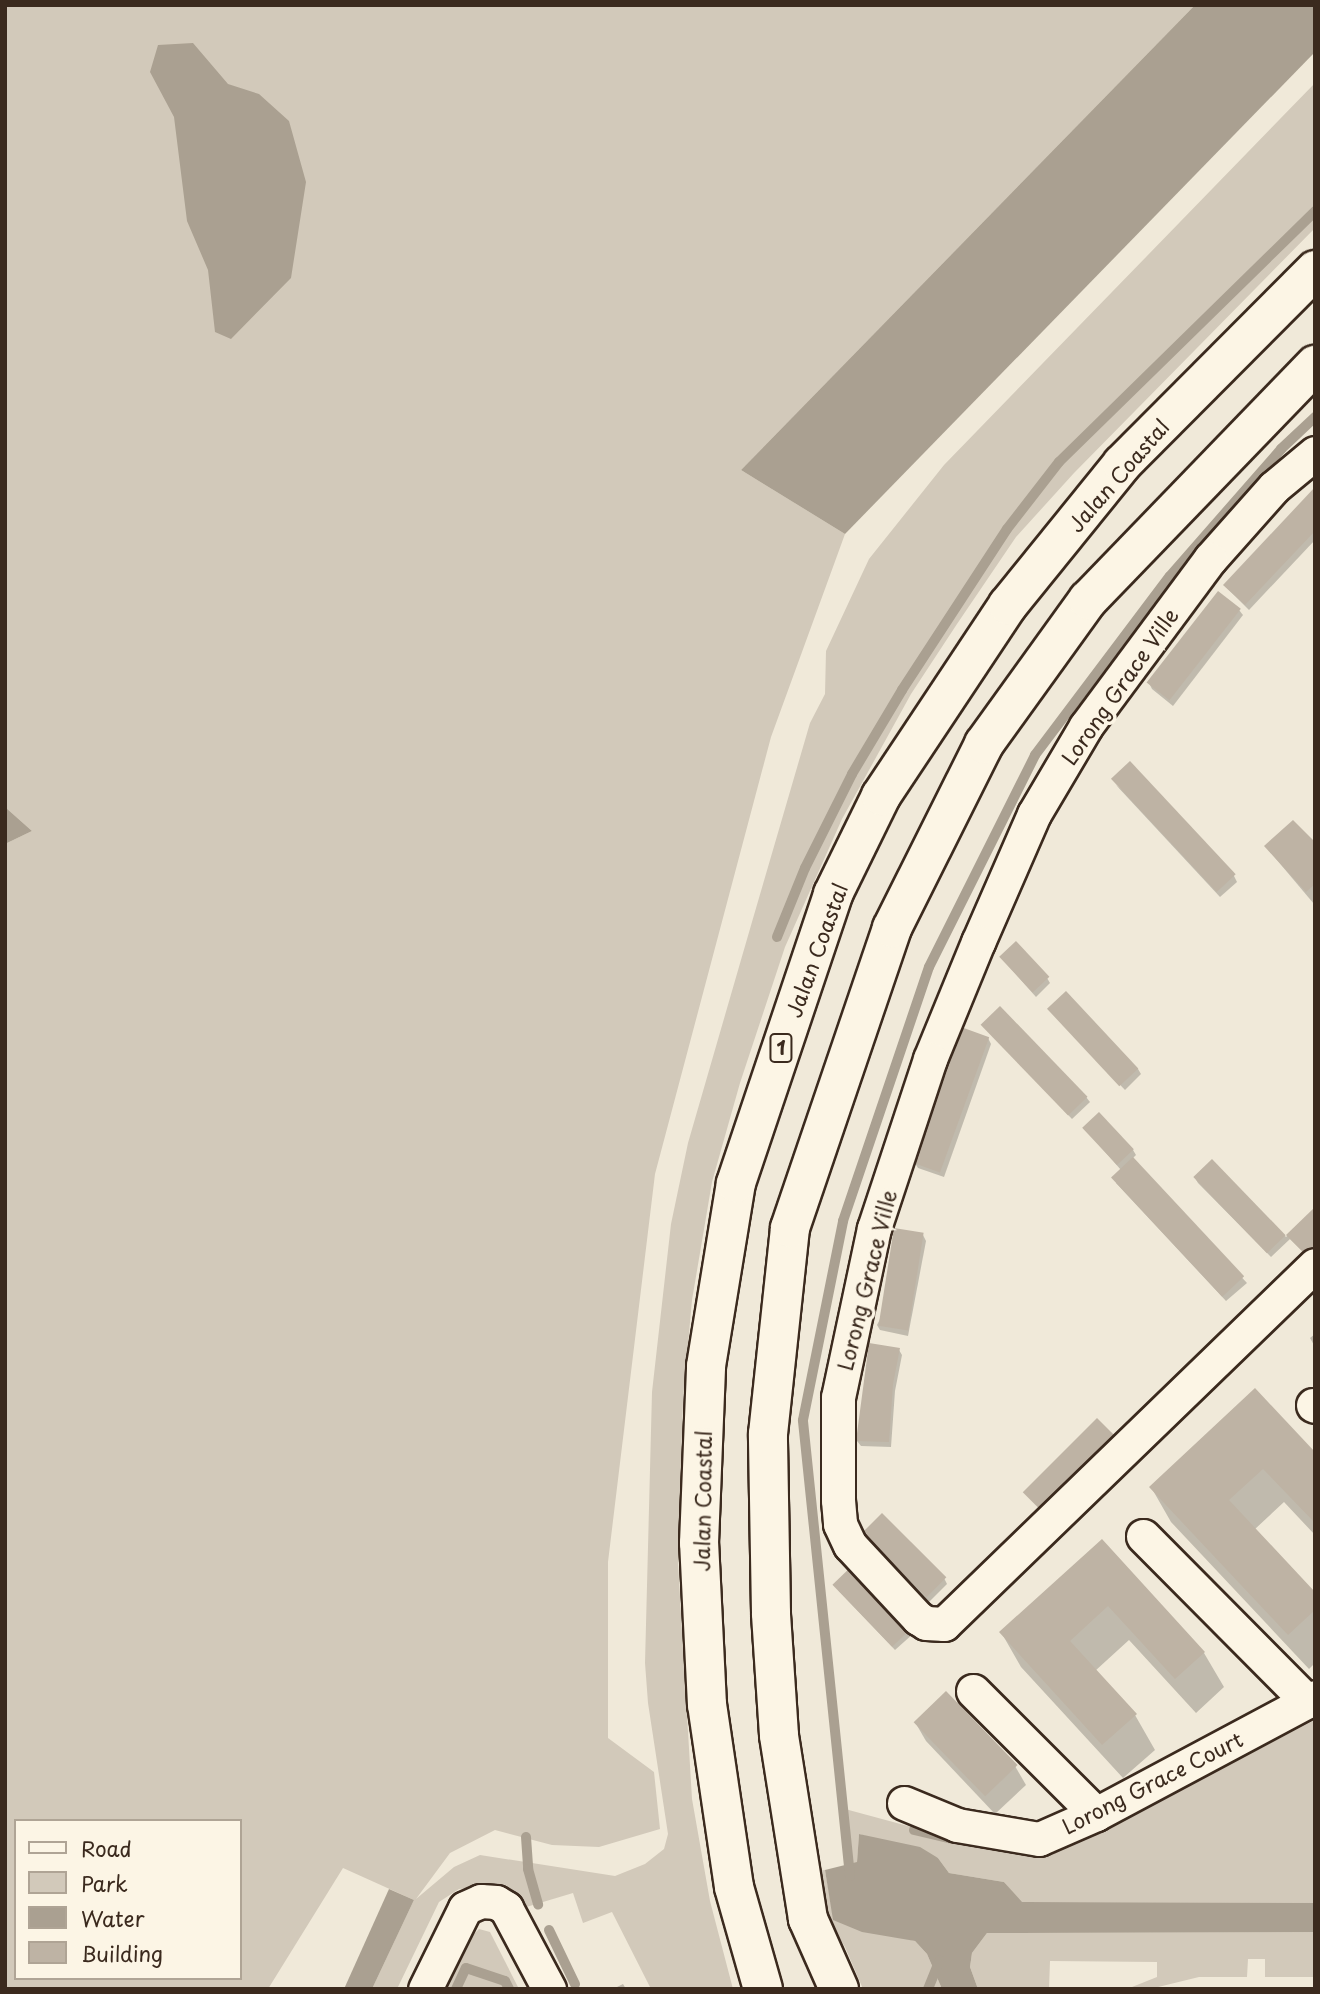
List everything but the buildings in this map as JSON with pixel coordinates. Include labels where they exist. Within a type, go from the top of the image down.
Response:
[{"type":"highway","name":"Jalan Coastal","points":[[763,1989],[733,1887],[707,1705],[699,1543],[706,1366],[736,1183],[833,894],[881,796],[1008,606],[1122,464],[1315,270]]},
{"type":"highway","points":[[839,1989],[808,1919],[779,1735],[771,1613],[768,1434],[790,1228],[892,929],[984,744],[1088,600],[1315,365]]},
{"type":"street","name":"Lorong Grace Ville","points":[[1315,453],[1274,487],[1210,559],[1086,726],[1034,814],[978,942],[930,1059],[871,1241],[838,1396],[838,1500],[840,1524],[850,1545],[918,1618],[926,1623],[944,1624],[1315,1265]]},
{"type":"street","points":[[1143,1536],[1311,1699]]},
{"type":"street","points":[[974,1691],[1096,1814]]},
{"type":"street","name":"Lorong Grace Court","points":[[904,1803],[957,1825],[1039,1839],[1096,1814],[1311,1699]]},
{"type":"street","points":[[425,1989],[465,1908],[481,1900],[496,1902],[506,1908],[549,1989]]},
{"type":"green space","points":[[5,5],[1195,5],[741,470],[845,534],[771,737],[655,1174],[608,1562],[608,1738],[654,1772],[660,1829],[599,1847],[552,1845],[495,1830],[450,1853],[416,1899],[454,1867],[480,1855],[615,1876],[645,1864],[664,1849],[668,1834],[648,1703],[645,1663],[652,1392],[671,1224],[688,1143],[754,915],[810,723],[825,694],[826,651],[869,559],[944,465],[1315,83],[1315,228],[1074,473],[1016,537],[957,624],[911,694],[842,819],[785,947],[740,1083],[712,1182],[692,1300],[683,1400],[678,1563],[692,1799],[710,1901],[733,1989],[651,1989],[612,1912],[583,1923],[573,1893],[523,1908],[487,1886],[459,1889],[439,1902],[397,1989],[372,1989],[414,1900],[343,1868],[268,1989],[5,1989],[5,844],[32,831],[5,807]]},
{"type":"green space","points":[[1315,1720],[1315,1903],[1021,1902],[1004,1882],[949,1873],[938,1858],[859,1834],[857,1863],[848,1863],[845,1809],[978,1845],[1122,1814],[1124,1819]]},
{"type":"green space","points":[[825,1870],[834,1920],[915,1941],[927,1954],[942,1989],[863,1989],[845,1947],[830,1923],[816,1871]]},
{"type":"green space","points":[[479,1929],[490,1932],[519,1989],[444,1989],[466,1942]]},
{"type":"green space","points":[[1315,1932],[1315,1977],[1265,1977],[1265,1959],[1248,1959],[1247,1977],[1199,1977],[1150,1989],[1127,1989],[1157,1977],[1157,1962],[1050,1961],[1049,1989],[978,1989],[970,1967],[972,1953],[987,1933]]},
{"type":"water","points":[[1195,5],[1315,5],[1315,52],[845,534],[741,470]]},
{"type":"water","points":[[193,43],[228,84],[259,94],[289,121],[306,182],[291,278],[231,339],[215,332],[208,270],[187,221],[174,117],[150,72],[158,45]]},
{"type":"water","points":[[5,807],[32,831],[5,844]]},
{"type":"water","points":[[859,1834],[920,1847],[938,1858],[949,1873],[1004,1882],[1022,1902],[1315,1903],[1315,1932],[987,1933],[972,1953],[970,1967],[978,1989],[942,1989],[927,1954],[915,1941],[862,1932],[833,1920],[825,1870],[857,1862]]},
{"type":"water","points":[[389,1889],[414,1900],[372,1989],[344,1989]]},
{"type":"waterway","points":[[777,937],[805,868],[852,774],[902,690],[1007,529],[1059,462],[1315,211]]},
{"type":"waterway","points":[[850,1876],[803,1420],[843,1221],[929,967],[1035,755],[1170,576],[1281,449],[1315,417]]},
{"type":"waterway","points":[[914,1830],[950,1838]]},
{"type":"waterway","points":[[526,1837],[528,1869],[538,1905]]},
{"type":"waterway","points":[[549,1930],[575,1984]]},
{"type":"waterway","points":[[928,1989],[940,1960]]},
{"type":"waterway","points":[[456,1989],[466,1968],[505,1981],[509,1989]]}]
